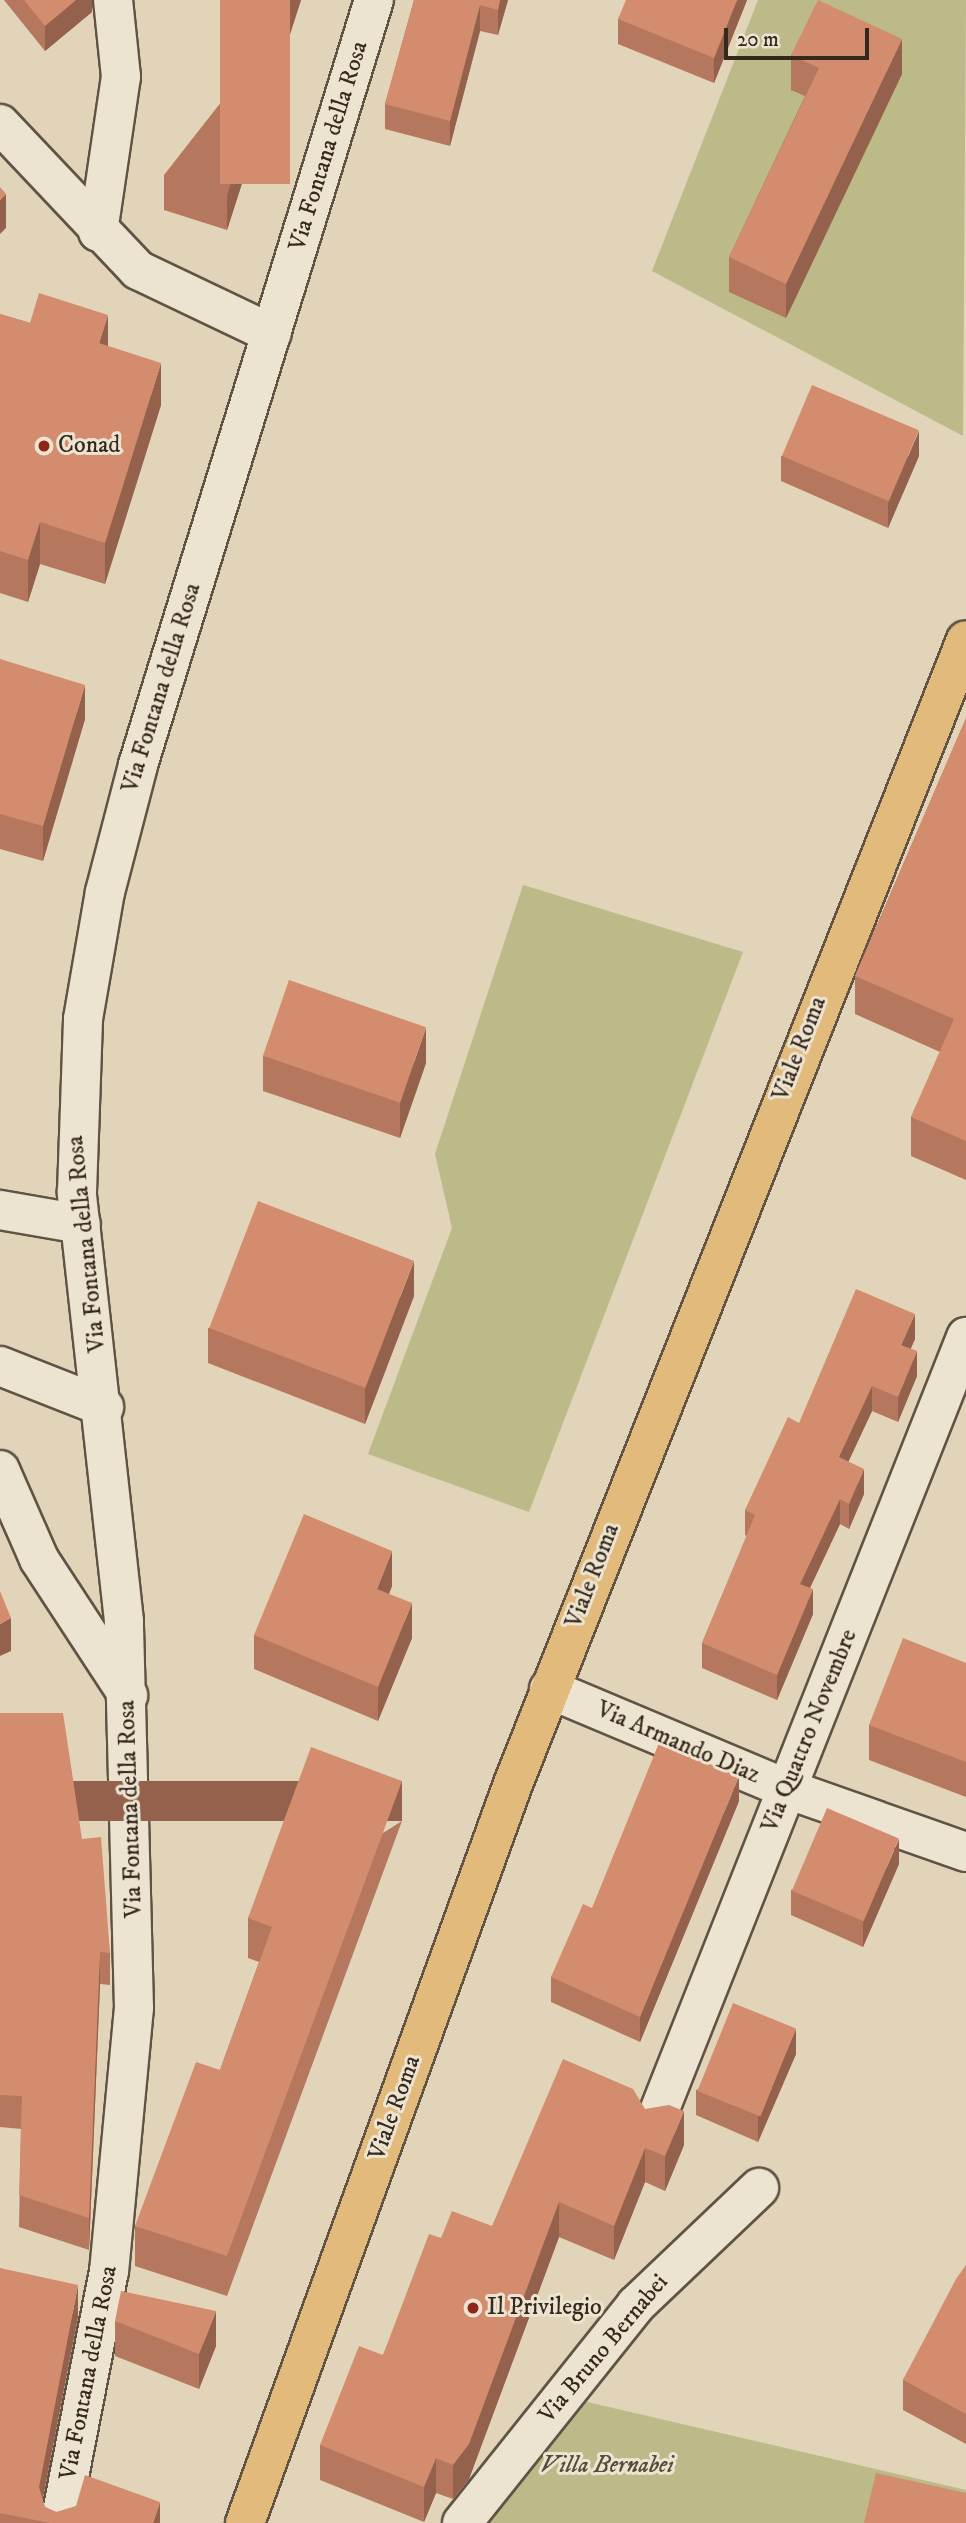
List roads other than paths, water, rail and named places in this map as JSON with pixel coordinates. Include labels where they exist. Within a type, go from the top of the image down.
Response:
[{"type":"main road","points":[[99,232],[121,77],[113,0]]},
{"type":"main road","name":"Via Fontana della Rosa","points":[[60,2523],[109,2272],[131,2075],[128,1695],[104,1407],[81,1224],[79,1051],[105,892],[149,724],[374,0]]},
{"type":"main road","points":[[0,124],[99,232],[163,286],[272,334]]},
{"type":"main road","name":"Viale Roma","points":[[245,2523],[549,1689],[966,640]]},
{"type":"main road","points":[[0,1210],[81,1224]]},
{"type":"main road","name":"Via Quattro Novembre","points":[[654,2124],[966,1337]]},
{"type":"main road","points":[[0,1366],[104,1407]]},
{"type":"main road","points":[[0,1470],[39,1559],[128,1695]]},
{"type":"main road","name":"Via Armando Diaz","points":[[549,1689],[787,1789],[966,1852]]},
{"type":"main road","name":"Via Bruno Bernabei","points":[[462,2523],[636,2305],[759,2188]]},
{"type":"place","name":"Conad","points":[[44,446]]},
{"type":"place","name":"Il Privilegio","points":[[473,2308]]},
{"type":"park label","name":"Villa Bernabei","points":[[607,2466]]}]
